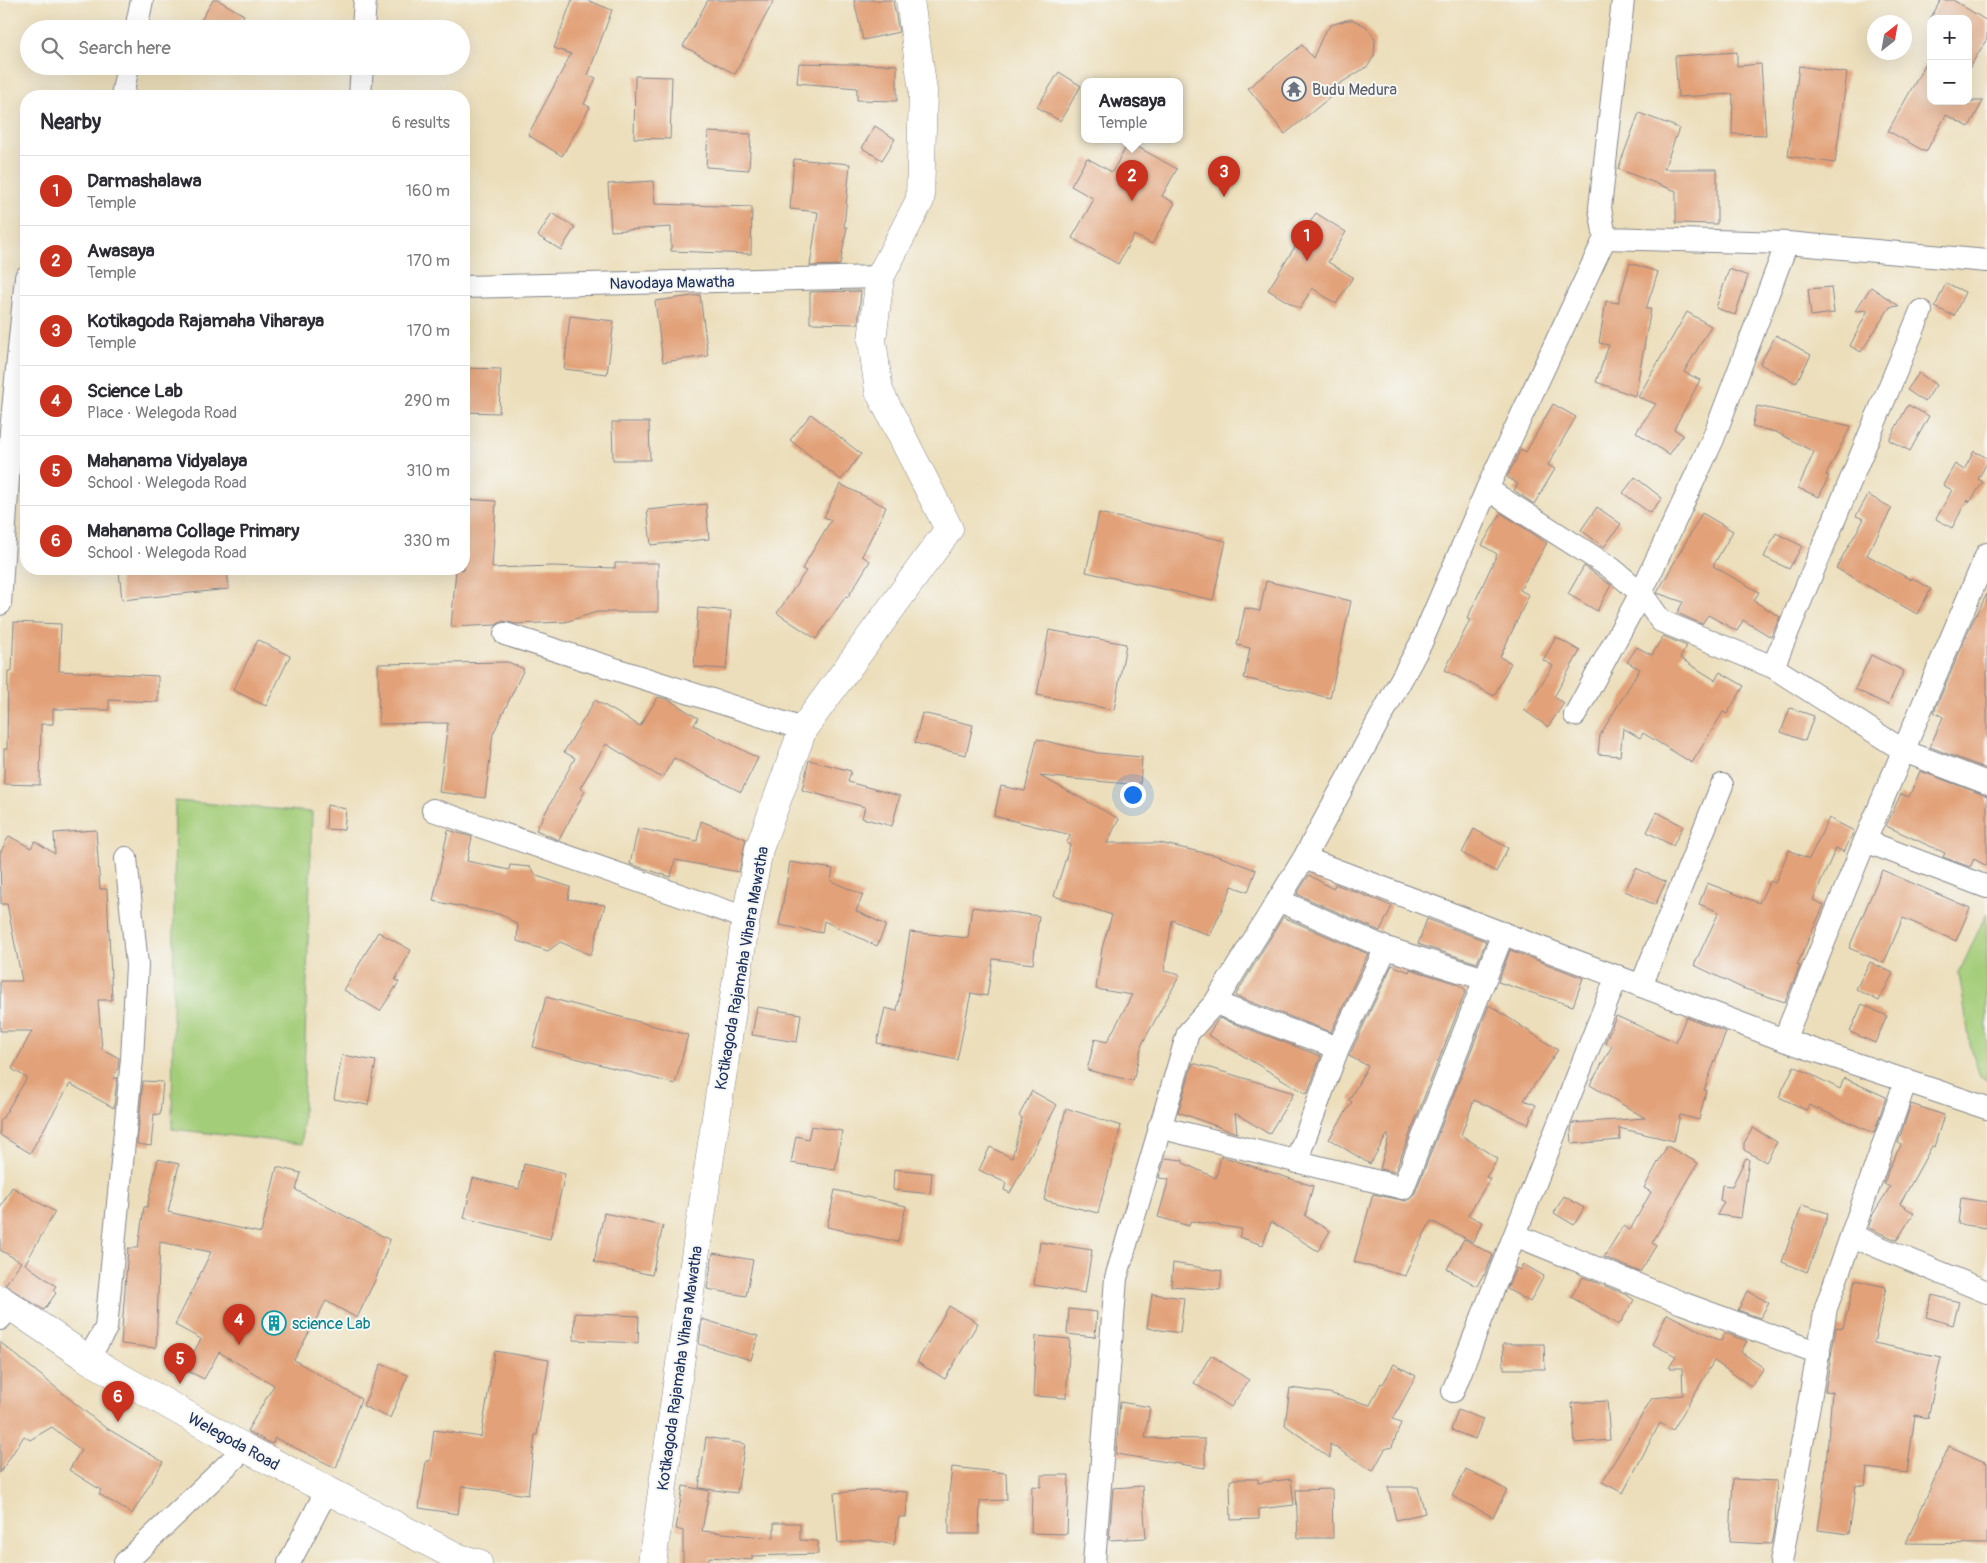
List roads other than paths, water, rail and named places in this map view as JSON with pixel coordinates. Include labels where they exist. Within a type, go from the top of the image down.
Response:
[{"type":"street","points":[[138,20],[142,0]]},
{"type":"street","points":[[363,20],[364,0]]},
{"type":"street","name":"Kotikagoda Rajamaha Vihara Mawatha","points":[[652,1563],[694,1257],[746,918],[759,849],[803,729],[949,529],[879,391],[872,340],[880,277],[920,200],[923,91],[910,0]]},
{"type":"street","points":[[1094,1563],[1116,1278],[1188,1033],[1215,1003],[1304,858],[1422,643],[1487,489],[1605,238],[1600,208],[1623,0]]},
{"type":"street","points":[[123,90],[126,75]]},
{"type":"street","points":[[360,90],[361,75]]},
{"type":"street","points":[[1605,238],[1787,243],[1987,261]]},
{"type":"street","points":[[1576,715],[1641,592],[1713,439],[1787,243]]},
{"type":"street","name":"Navodaya Mawatha","points":[[470,287],[880,277]]},
{"type":"street","points":[[1773,667],[1921,311]]},
{"type":"street","points":[[0,604],[20,409]]},
{"type":"street","points":[[1487,489],[1612,568],[1641,592],[1661,621],[1773,667],[1904,752],[1987,783]]},
{"type":"street","points":[[1784,1040],[1865,841],[1980,588],[1987,554]]},
{"type":"street","points":[[505,634],[803,729]]},
{"type":"street","points":[[1641,986],[1722,785]]},
{"type":"street","points":[[433,810],[746,918]]},
{"type":"street","points":[[1865,841],[1987,888]]},
{"type":"street","points":[[88,1359],[106,1328],[132,1059],[137,965],[126,858]]},
{"type":"street","points":[[1304,858],[1784,1040],[1987,1108]]},
{"type":"street","points":[[1278,900],[1386,948],[1485,979]]},
{"type":"street","points":[[1159,1127],[1403,1188],[1503,933]]},
{"type":"street","points":[[1296,1162],[1338,1048],[1386,948]]},
{"type":"street","points":[[1453,1391],[1617,976]]},
{"type":"street","points":[[1215,1003],[1338,1048]]},
{"type":"street","points":[[1781,1563],[1826,1308],[1906,1080]]},
{"type":"street","points":[[1515,1235],[1682,1303],[1818,1353]]},
{"type":"street","points":[[1852,1236],[1987,1292]]},
{"type":"street","name":"Welegoda Road","points":[[4,1308],[88,1359],[245,1448],[459,1558],[478,1563]]},
{"type":"street","points":[[125,1563],[245,1448]]},
{"type":"street","points":[[289,1563],[327,1490]]},
{"type":"place","name":"Budu Medura","points":[[1294,89]]},
{"type":"place","name":"Kotikagoda Rajamaha Viharaya","points":[[1224,197]]},
{"type":"place","name":"Awasaya","points":[[1132,201]]},
{"type":"place","name":"Darmashalawa","points":[[1307,261]]},
{"type":"place","name":"science Lab","points":[[274,1323]]},
{"type":"place","name":"Science Lab","points":[[239,1345]]},
{"type":"place","name":"Mahanama Vidyalaya","points":[[180,1384]]},
{"type":"place","name":"Mahanama Collage Primary","points":[[118,1422]]}]
